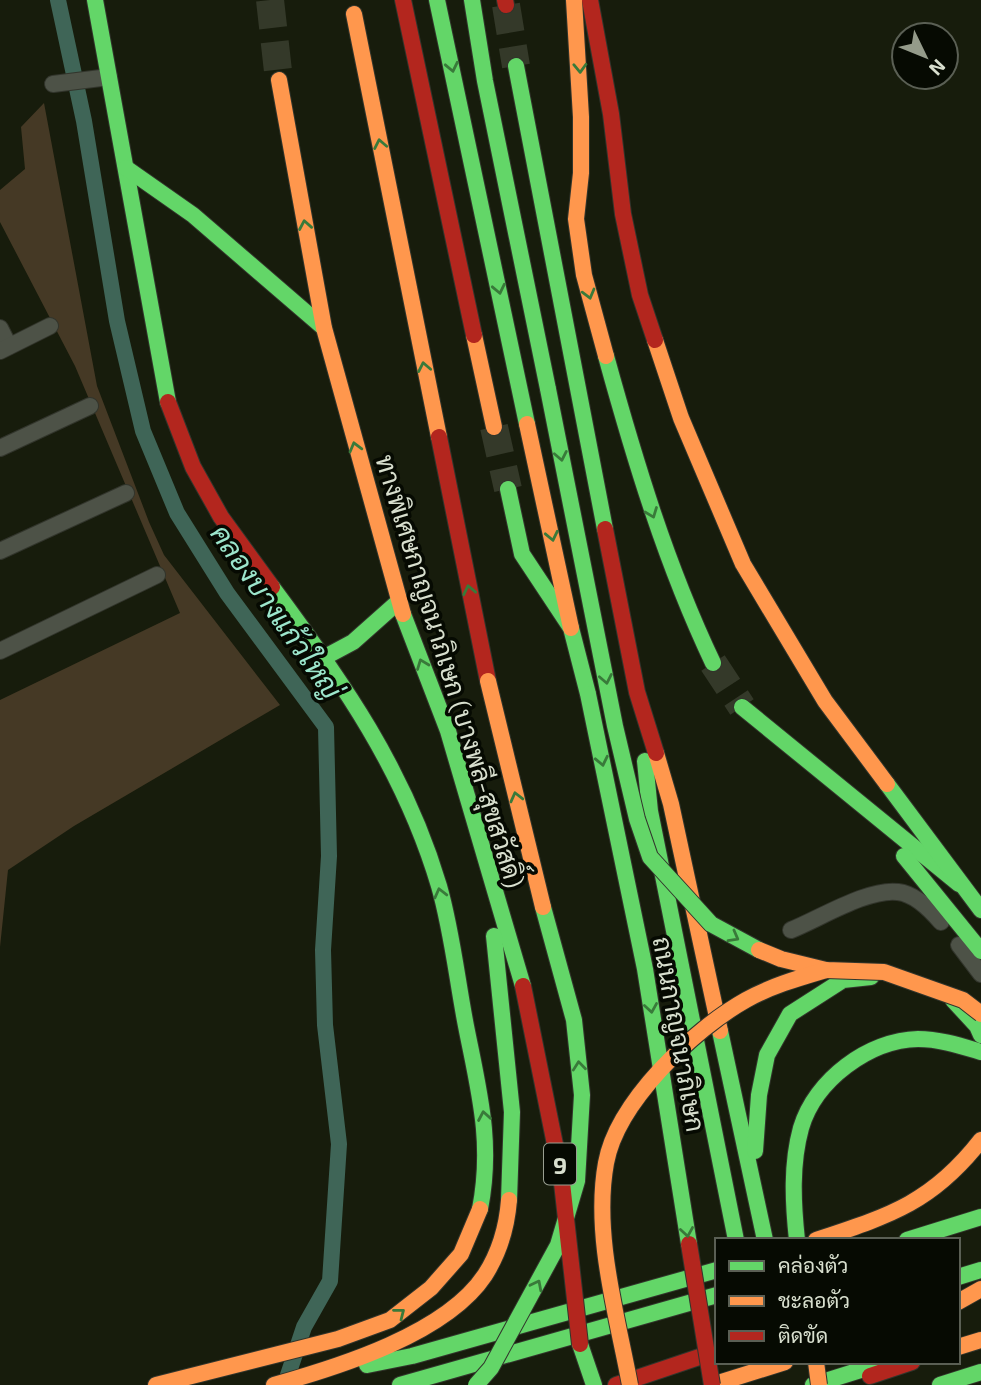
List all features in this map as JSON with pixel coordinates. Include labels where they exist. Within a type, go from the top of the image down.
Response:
[{"type":"main road","points":[[95,0],[126,168],[135,236],[167,400],[193,467],[220,517],[325,657],[375,736],[409,806],[439,887],[487,1132],[486,1179],[478,1219],[461,1254],[431,1288],[390,1320],[338,1339],[156,1385]]},
{"type":"main road","points":[[403,0],[494,427]]},
{"type":"main road","points":[[438,0],[571,628]]},
{"type":"main road","points":[[472,0],[514,226],[615,726],[637,819],[650,857],[711,924],[781,959],[826,970],[884,972],[963,1000],[981,1014]]},
{"type":"main road","points":[[574,0],[581,117],[576,219],[584,275],[642,487],[687,608],[713,663]]},
{"type":"main road","points":[[590,0],[611,114],[623,214],[640,295],[681,418],[743,564],[825,701],[981,910]]},
{"type":"main road","points":[[354,14],[488,681],[552,942],[574,1020],[582,1122],[577,1181],[558,1245],[522,1316],[491,1368],[476,1385]]},
{"type":"main road","points":[[516,66],[532,163],[596,468],[637,692],[650,811],[736,1238]]},
{"type":"main road","name":"ทางพิเศษกาญจนาภิเษก (บางพลี-สุขสวัสดิ์)","points":[[279,80],[324,328],[398,602],[448,731],[523,986],[561,1174],[580,1345]]},
{"type":"main road","points":[[126,168],[193,215],[324,328]]},
{"type":"main road","points":[[508,489],[522,554],[531,572],[571,628]]},
{"type":"main road","points":[[325,657],[353,642],[398,602]]},
{"type":"main road","name":"ถนนกาญจนาภิเษก","points":[[571,628],[588,694],[645,969],[712,1385]]},
{"type":"main road","name":"ถนนกาญจนาภิเษก","points":[[637,692],[671,804],[765,1238]]},
{"type":"main road","points":[[742,707],[959,884]]},
{"type":"main road","points":[[864,808],[981,951]]},
{"type":"main road","points":[[329,1370],[449,1312],[486,1275],[504,1227],[511,1188],[512,1123],[500,986],[483,857]]},
{"type":"main road","points":[[631,1385],[603,1205],[607,1159],[621,1127],[635,1103],[698,1034],[754,997],[826,970]]},
{"type":"main road","points":[[754,1188],[758,1109],[767,1055],[790,1014],[843,980],[886,976],[918,982],[954,1000],[981,1035]]},
{"type":"main road","points":[[797,1238],[794,1221],[797,1151],[806,1114],[836,1076],[870,1051],[907,1040],[942,1040],[981,1052]]},
{"type":"main road","points":[[822,1238],[863,1225],[927,1198],[959,1171],[981,1140]]},
{"type":"main road","points":[[913,1238],[981,1217]]},
{"type":"main road","points":[[960,1276],[981,1270]]},
{"type":"main road","points":[[274,1385],[329,1370],[412,1356],[715,1271]]},
{"type":"main road","points":[[960,1302],[981,1289]]},
{"type":"main road","points":[[400,1385],[715,1296]]},
{"type":"main road","points":[[960,1339],[981,1332]]},
{"type":"main road","points":[[960,1347],[981,1340]]},
{"type":"main road","points":[[580,1345],[580,1385]]},
{"type":"main road","name":"9","points":[[580,1345],[594,1385]]},
{"type":"main road","points":[[698,1357],[715,1346]]},
{"type":"main road","points":[[616,1385],[715,1352]]},
{"type":"main road","points":[[763,1364],[768,1385]]},
{"type":"main road","points":[[816,1364],[819,1385]]},
{"type":"main road","points":[[813,1385],[880,1364]]},
{"type":"main road","points":[[841,1385],[906,1364]]},
{"type":"main road","points":[[712,1385],[790,1366]]},
{"type":"main road","points":[[940,1385],[981,1372]]},
{"type":"street","points":[[53,85],[109,77]]},
{"type":"street","points":[[0,328],[5,349],[50,326]]},
{"type":"street","points":[[0,448],[90,406]]},
{"type":"street","points":[[0,551],[126,493]]},
{"type":"street","points":[[0,651],[157,575]]},
{"type":"street","points":[[791,930],[837,909],[895,891],[909,894],[930,909],[981,974]]},
{"type":"shaded area","points":[[44,103],[97,386],[149,522],[164,555],[280,705],[74,826],[8,870],[0,947],[0,700],[180,613],[75,366],[0,222],[0,190],[25,169],[21,127]]},
{"type":"waterway","name":"คลองบางแก้วใหญ่","points":[[58,0],[84,121],[117,321],[143,431],[177,513],[227,593],[326,727],[329,856],[323,950],[325,1025],[339,1144],[330,1281],[304,1327],[285,1384]]},
{"type":"tunnel","points":[[270,0],[279,80]]},
{"type":"tunnel","points":[[506,5],[516,66]]},
{"type":"tunnel","points":[[494,427],[508,489]]},
{"type":"tunnel","points":[[713,663],[742,707]]},
{"type":"traffic: fast","points":[[95,0],[168,402]]},
{"type":"traffic: fast","points":[[437,0],[527,424]]},
{"type":"traffic: fast","points":[[472,0],[485,81],[548,389]]},
{"type":"traffic: fast","points":[[516,66],[605,529]]},
{"type":"traffic: fast","points":[[126,168],[193,215],[324,328]]},
{"type":"traffic: fast","points":[[606,356],[666,550],[713,663]]},
{"type":"traffic: fast","points":[[548,389],[615,726],[637,819],[650,857],[711,924],[759,950]]},
{"type":"traffic: fast","points":[[508,489],[522,554],[571,628],[588,694]]},
{"type":"traffic: fast","points":[[272,587],[323,657],[369,729],[390,766],[425,844],[444,903],[480,1095],[485,1139],[484,1185],[480,1209]]},
{"type":"traffic: fast","points":[[325,657],[353,642],[398,602]]},
{"type":"traffic: fast","points":[[403,614],[448,731],[523,986]]},
{"type":"traffic: fast","points":[[588,694],[645,969],[689,1244]]},
{"type":"traffic: fast","points":[[742,707],[959,884]]},
{"type":"traffic: fast","points":[[645,761],[650,811],[736,1238]]},
{"type":"traffic: fast","points":[[887,784],[981,910]]},
{"type":"traffic: fast","points":[[904,856],[981,951]]},
{"type":"traffic: fast","points":[[476,1385],[491,1368],[558,1245],[577,1181],[582,1095],[574,1020],[543,907]]},
{"type":"traffic: fast","points":[[494,936],[512,1112],[509,1200]]},
{"type":"traffic: fast","points":[[755,1151],[759,1095],[767,1055],[790,1014],[843,980],[871,977]]},
{"type":"traffic: fast","points":[[953,1000],[977,1026],[981,1035]]},
{"type":"traffic: fast","points":[[720,1031],[765,1238]]},
{"type":"traffic: fast","points":[[797,1238],[794,1184],[801,1128],[808,1110],[831,1079],[863,1055],[899,1041],[934,1040],[981,1052]]},
{"type":"traffic: fast","points":[[913,1238],[981,1217]]},
{"type":"traffic: fast","points":[[960,1276],[981,1270]]},
{"type":"traffic: fast","points":[[367,1365],[412,1356],[715,1271]]},
{"type":"traffic: fast","points":[[400,1385],[715,1296]]},
{"type":"traffic: fast","points":[[580,1344],[594,1385]]},
{"type":"traffic: fast","points":[[813,1385],[880,1364]]},
{"type":"traffic: fast","points":[[940,1385],[981,1372]]},
{"type":"traffic: slow","points":[[574,0],[581,117],[581,173],[576,219],[584,275],[606,356]]},
{"type":"traffic: slow","points":[[354,14],[439,437]]},
{"type":"traffic: slow","points":[[279,80],[324,328],[403,614]]},
{"type":"traffic: slow","points":[[474,335],[494,427]]},
{"type":"traffic: slow","points":[[655,340],[681,418],[743,564],[825,701],[887,784]]},
{"type":"traffic: slow","points":[[527,424],[571,628]]},
{"type":"traffic: slow","points":[[488,681],[543,907]]},
{"type":"traffic: slow","points":[[656,753],[671,804],[720,1031]]},
{"type":"traffic: slow","points":[[759,950],[781,959],[826,970],[884,972],[963,1000],[981,1014]]},
{"type":"traffic: slow","points":[[630,1385],[608,1274],[602,1218],[606,1163],[613,1140],[641,1092],[682,1048],[704,1029],[756,995],[826,970]]},
{"type":"traffic: slow","points":[[822,1238],[908,1205],[945,1179],[981,1140]]},
{"type":"traffic: slow","points":[[274,1385],[359,1358],[418,1331],[445,1315],[467,1296],[490,1267],[502,1239],[509,1200]]},
{"type":"traffic: slow","points":[[156,1385],[338,1339],[390,1320],[431,1288],[461,1254],[480,1209]]},
{"type":"traffic: slow","points":[[960,1301],[981,1289]]},
{"type":"traffic: slow","points":[[960,1346],[981,1340]]},
{"type":"traffic: slow","points":[[712,1385],[779,1364]]},
{"type":"traffic: slow","points":[[816,1364],[819,1385]]},
{"type":"traffic: jam","points":[[403,0],[474,335]]},
{"type":"traffic: jam","points":[[505,0],[506,5]]},
{"type":"traffic: jam","points":[[590,0],[611,114],[623,214],[640,295],[655,340]]},
{"type":"traffic: jam","points":[[168,402],[193,467],[221,517],[272,587]]},
{"type":"traffic: jam","points":[[439,437],[488,681]]},
{"type":"traffic: jam","points":[[605,529],[637,692],[656,753]]},
{"type":"traffic: jam","points":[[523,986],[561,1174],[580,1344]]},
{"type":"traffic: jam","points":[[689,1244],[712,1385]]},
{"type":"traffic: jam","points":[[616,1385],[715,1352]]},
{"type":"traffic: jam","points":[[870,1376],[906,1364]]}]
